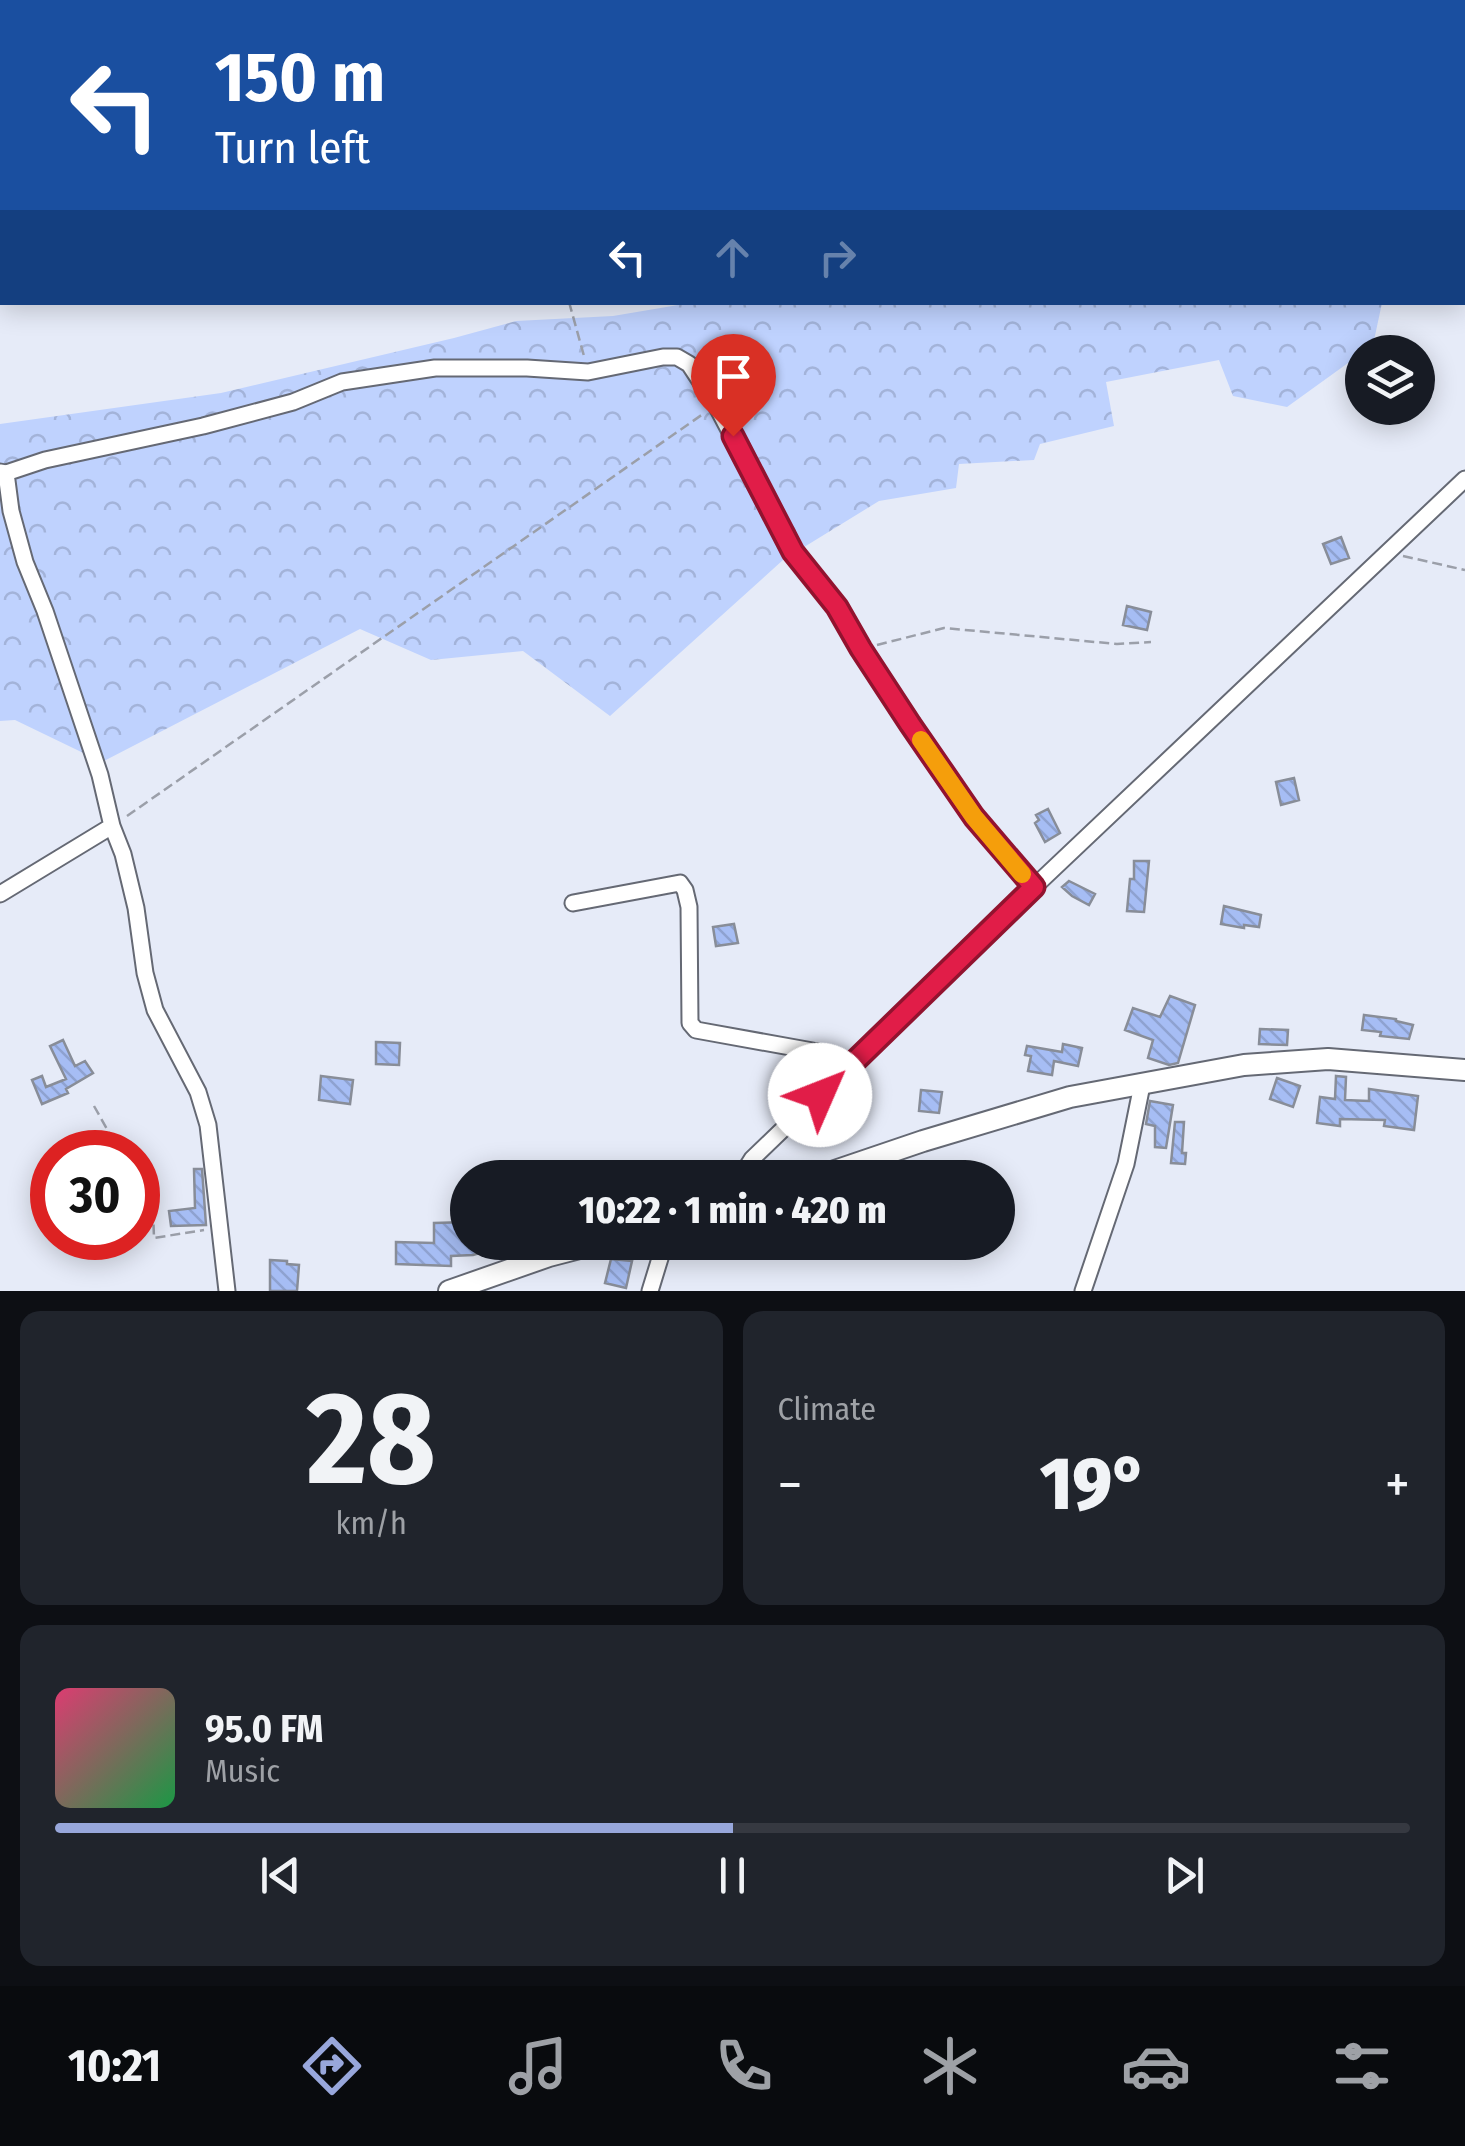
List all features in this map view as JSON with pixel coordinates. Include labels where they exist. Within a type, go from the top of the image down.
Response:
[{"type":"street","points":[[227,1291],[208,1126],[198,1092],[155,1010],[145,973],[136,908],[100,775],[25,562],[3,472],[203,426],[293,402],[342,382],[435,368],[588,372],[677,357],[689,364],[716,405],[793,552],[837,607],[974,817],[1034,887]]},
{"type":"street","points":[[751,1160],[1465,479]]},
{"type":"street","points":[[0,894],[112,826]]},
{"type":"street","points":[[572,903],[680,884],[689,907],[690,1023],[696,1030],[818,1052],[848,1068]]},
{"type":"street","points":[[867,1160],[1070,1097],[1244,1065],[1328,1059],[1465,1070]]},
{"type":"street","points":[[1084,1291],[1126,1164],[1142,1085]]},
{"type":"street","points":[[449,1291],[538,1260]]},
{"type":"street","points":[[650,1291],[659,1260]]},
{"type":"path","points":[[570,305],[588,372]]},
{"type":"path","points":[[112,826],[716,405]]},
{"type":"path","points":[[1386,553],[1465,570]]},
{"type":"path","points":[[861,649],[944,628],[1117,644],[1151,642]]},
{"type":"path","points":[[94,1106],[108,1130]]},
{"type":"path","points":[[160,1237],[221,1227]]},
{"type":"green space","points":[[678,305],[1382,305],[1375,335],[1345,335],[1345,365],[1287,407],[1233,396],[1219,360],[1106,382],[1114,426],[1040,444],[1034,460],[959,464],[956,488],[879,501],[783,560],[610,716],[523,651],[431,660],[360,629],[102,762],[15,720],[0,721],[0,424],[221,393],[516,321],[613,316]]},
{"type":"building","points":[[1341,537],[1349,558],[1331,564],[1323,544]]},
{"type":"building","points":[[1127,606],[1151,612],[1147,630],[1123,625]]},
{"type":"building","points":[[1294,778],[1299,800],[1281,805],[1276,782]]},
{"type":"building","points":[[1048,809],[1060,833],[1045,842],[1035,823],[1039,820],[1036,815]]},
{"type":"building","points":[[1134,861],[1149,861],[1144,912],[1127,911]]},
{"type":"building","points":[[1069,881],[1095,894],[1089,905],[1062,887]]},
{"type":"building","points":[[1224,906],[1261,915],[1259,927],[1221,924]]},
{"type":"building","points":[[734,924],[738,943],[716,946],[713,927]]},
{"type":"building","points":[[1170,996],[1195,1005],[1178,1063],[1169,1065],[1148,1058],[1153,1040],[1125,1030],[1133,1008],[1160,1017]]},
{"type":"building","points":[[1364,1015],[1413,1025],[1409,1039],[1362,1030]]},
{"type":"building","points":[[1260,1029],[1288,1030],[1287,1045],[1259,1044]]},
{"type":"building","points":[[63,1040],[75,1066],[85,1061],[93,1073],[66,1089],[68,1093],[42,1104],[32,1080],[42,1076],[46,1087],[66,1079],[50,1046]]},
{"type":"building","points":[[376,1042],[400,1043],[399,1065],[376,1064]]},
{"type":"building","points":[[1063,1044],[1082,1048],[1078,1066],[1054,1061],[1052,1075],[1028,1071],[1031,1056],[1025,1055],[1027,1046],[1062,1052]]},
{"type":"building","points":[[321,1076],[353,1080],[350,1104],[319,1100]]},
{"type":"building","points":[[1336,1076],[1346,1077],[1345,1100],[1369,1101],[1369,1089],[1418,1096],[1414,1130],[1384,1126],[1385,1120],[1340,1119],[1340,1126],[1317,1123],[1320,1097],[1335,1099]]},
{"type":"building","points":[[1277,1078],[1300,1086],[1293,1107],[1270,1099]]},
{"type":"building","points":[[921,1090],[942,1092],[939,1113],[919,1111]]},
{"type":"building","points":[[1150,1101],[1173,1105],[1166,1148],[1155,1147],[1155,1126],[1146,1124]]},
{"type":"building","points":[[1175,1122],[1184,1122],[1185,1164],[1171,1163]]},
{"type":"building","points":[[194,1169],[202,1169],[206,1225],[171,1226],[169,1211],[195,1208]]},
{"type":"building","points":[[434,1223],[450,1223],[451,1266],[396,1264],[396,1242],[434,1243]]},
{"type":"building","points":[[270,1260],[299,1265],[297,1291],[270,1291]]},
{"type":"building","points":[[611,1260],[632,1261],[626,1288],[605,1283]]},
{"type":"slow traffic","points":[[921,740],[974,817],[1022,874]]},
{"type":"route","points":[[733,436],[793,552],[837,607],[974,817],[1034,887],[820,1095]]}]
